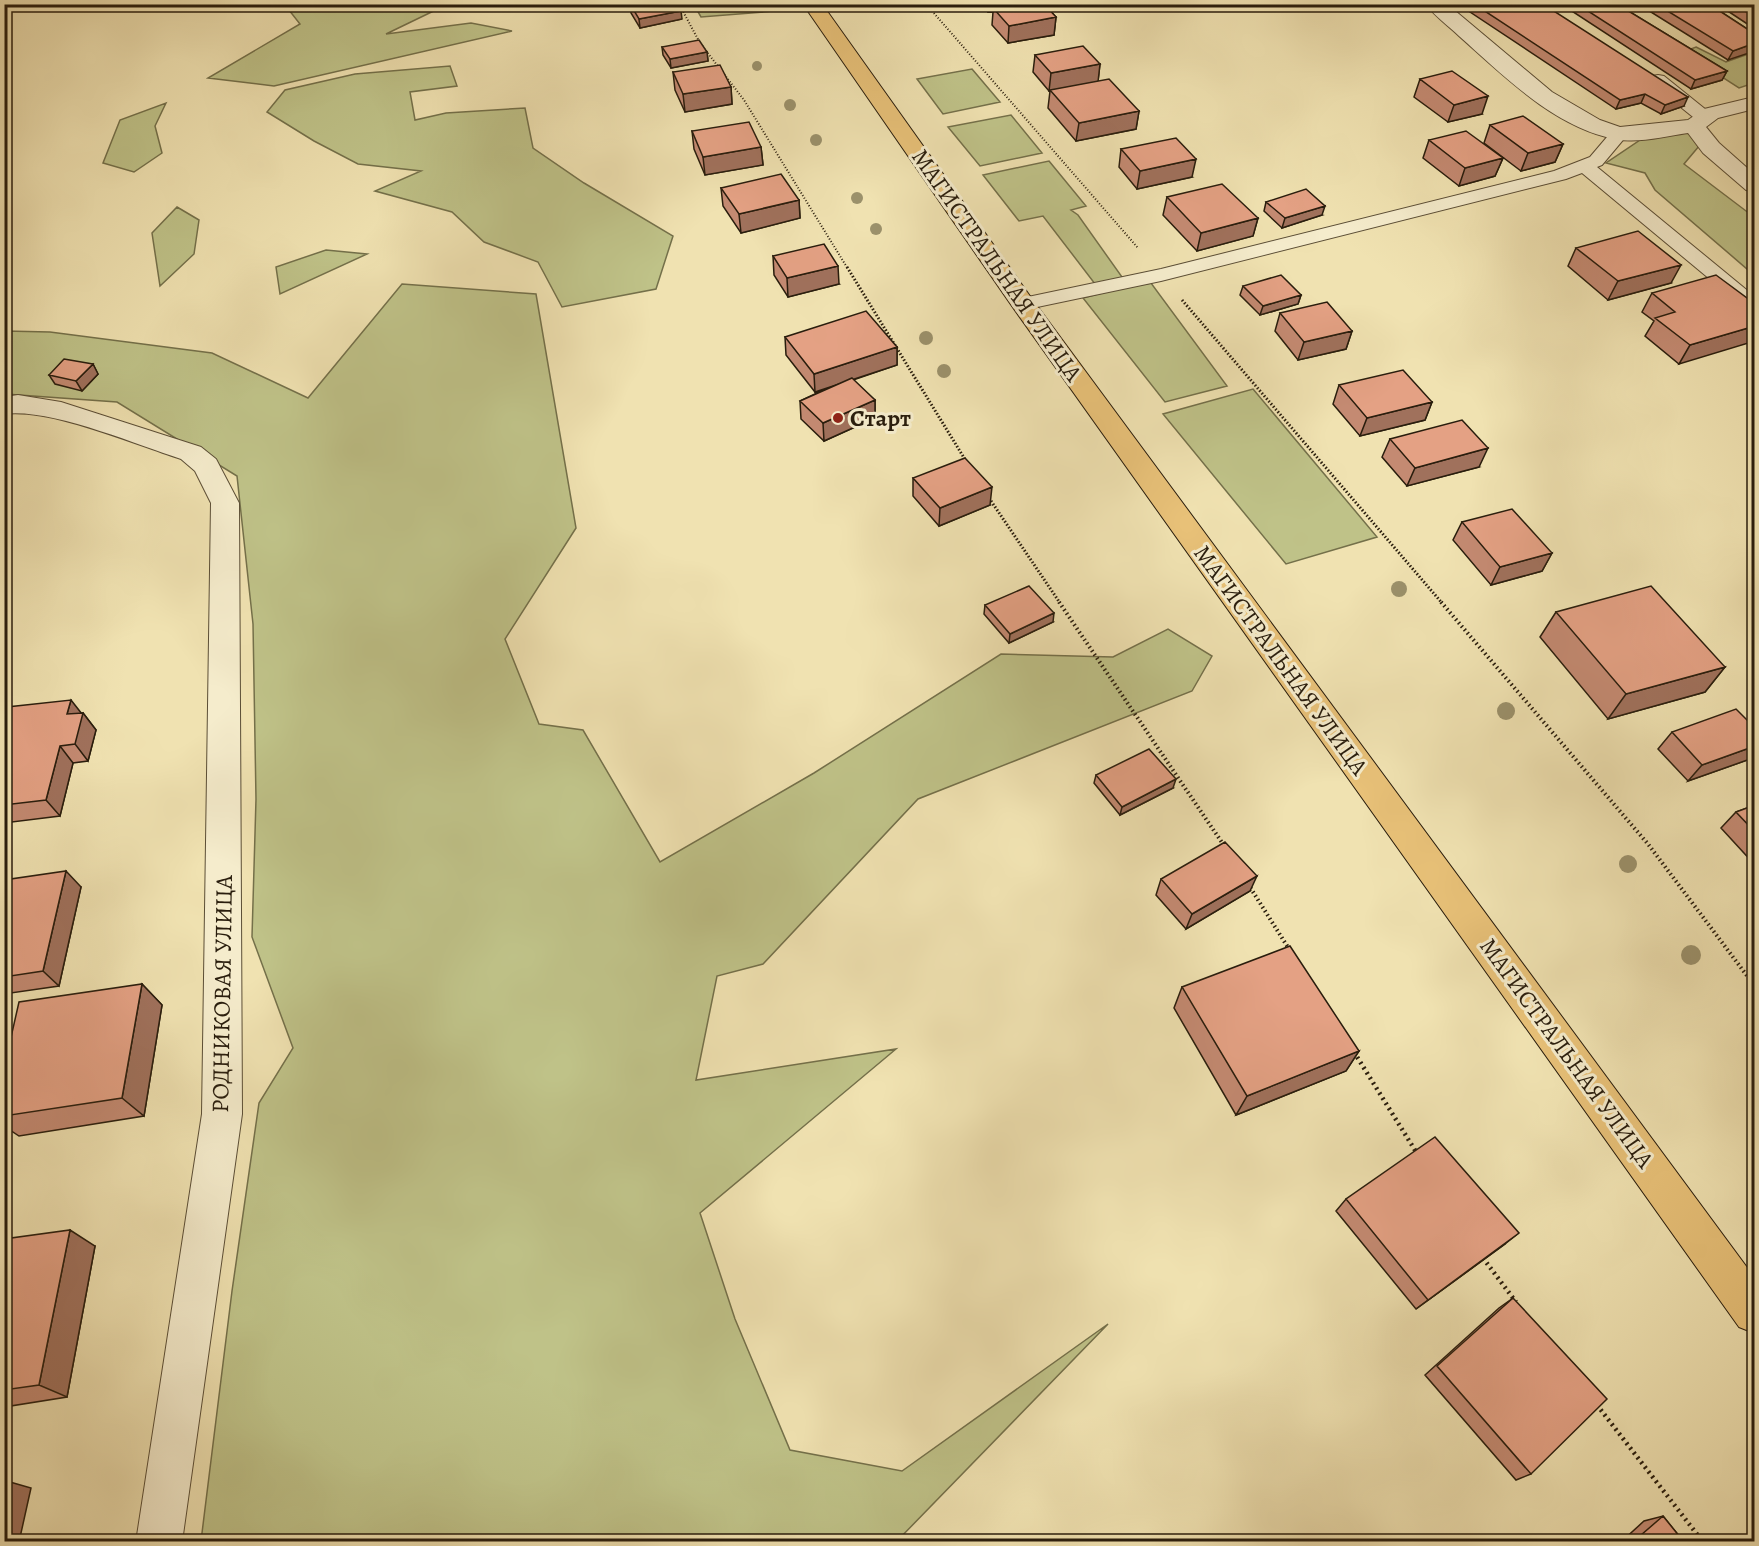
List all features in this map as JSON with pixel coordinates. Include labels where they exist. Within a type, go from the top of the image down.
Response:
[{"type":"main road","name":"МАГИСТРАЛЬНАЯ УЛИЦА","points":[[812,4],[1023,304],[1755,1312]]},
{"type":"street","points":[[1435,4],[1545,97],[1573,116],[1619,134],[1699,122],[1711,113],[1755,103]]},
{"type":"street","points":[[1699,122],[1711,148],[1755,185]]},
{"type":"street","name":"РОДНИКОВАЯ УЛИЦА","points":[[4,406],[18,404],[52,408],[191,453],[206,466],[225,503],[222,1114],[159,1542]]},
{"type":"lane","points":[[1641,69],[1699,122]]},
{"type":"lane","points":[[1023,304],[1161,276],[1549,178],[1596,161],[1619,134]]},
{"type":"lane","points":[[1584,165],[1754,306]]},
{"type":"path","points":[[679,4],[700,43],[744,100],[972,470]]},
{"type":"path","points":[[926,4],[1640,835],[1755,985]]},
{"type":"path","points":[[985,491],[1232,857]]},
{"type":"path","points":[[1244,877],[1294,957]]},
{"type":"path","points":[[1351,1047],[1420,1157]]},
{"type":"path","points":[[1483,1257],[1518,1304]]},
{"type":"path","points":[[1596,1404],[1703,1542]]},
{"type":"green space","points":[[285,5],[446,5],[386,34],[471,23],[512,31],[274,86],[208,78],[300,24]]},
{"type":"green space","points":[[694,5],[769,5],[775,11],[701,17]]},
{"type":"green space","points":[[1696,47],[1726,62],[1754,52],[1754,83],[1739,88],[1683,52]]},
{"type":"green space","points":[[450,66],[457,86],[410,92],[415,120],[446,113],[525,108],[533,148],[584,183],[673,236],[656,289],[562,307],[538,262],[484,242],[452,212],[375,191],[421,171],[358,164],[314,141],[267,112],[285,90],[355,74]]},
{"type":"green space","points":[[972,69],[1000,102],[943,114],[917,79]]},
{"type":"green space","points":[[166,103],[155,126],[162,153],[134,172],[103,163],[120,120]]},
{"type":"green space","points":[[1011,115],[1042,153],[980,166],[948,127]]},
{"type":"green space","points":[[1685,127],[1705,139],[1684,164],[1754,217],[1754,275],[1655,190],[1645,173],[1606,163],[1658,128]]},
{"type":"green space","points":[[1049,161],[1086,206],[1071,210],[1078,215],[1129,287],[1151,283],[1227,386],[1165,402],[1083,298],[1102,293],[1043,216],[1019,221],[983,175]]},
{"type":"green space","points":[[177,207],[199,220],[194,254],[160,286],[152,233]]},
{"type":"green space","points":[[326,250],[367,254],[280,294],[276,267]]},
{"type":"green space","points":[[402,284],[536,294],[576,528],[505,639],[539,724],[583,730],[660,862],[814,773],[1001,654],[1113,657],[1168,629],[1212,656],[1192,691],[918,799],[763,964],[717,976],[696,1080],[896,1049],[700,1213],[735,1319],[790,1450],[902,1471],[1108,1324],[897,1541],[201,1541],[232,1291],[259,1103],[293,1048],[252,937],[256,799],[253,624],[237,476],[117,402],[5,394],[5,331],[50,332],[212,353],[308,398]]},
{"type":"green space","points":[[1253,389],[1377,537],[1286,564],[1163,414]]},
{"type":"building","points":[[630,4],[677,4],[681,11],[639,19]]},
{"type":"building","points":[[1012,4],[1044,4],[1056,17],[1009,26],[993,8]]},
{"type":"building","points":[[1474,4],[1543,4],[1688,97],[1665,105],[1645,94],[1620,100]]},
{"type":"building","points":[[1577,4],[1617,4],[1727,71],[1695,80]]},
{"type":"building","points":[[1656,4],[1709,4],[1755,34],[1755,43],[1733,51]]},
{"type":"building","points":[[1735,4],[1755,4],[1755,18]]},
{"type":"building","points":[[699,40],[707,52],[670,59],[662,47]]},
{"type":"building","points":[[1083,46],[1100,64],[1051,73],[1035,55]]},
{"type":"building","points":[[720,65],[731,87],[683,94],[673,72]]},
{"type":"building","points":[[1452,71],[1488,96],[1454,105],[1420,79]]},
{"type":"building","points":[[1109,79],[1139,111],[1079,123],[1050,90]]},
{"type":"building","points":[[1523,116],[1563,144],[1528,153],[1490,125]]},
{"type":"building","points":[[749,122],[761,147],[703,157],[692,131]]},
{"type":"building","points":[[1466,131],[1503,158],[1465,168],[1429,140]]},
{"type":"building","points":[[1176,138],[1196,159],[1140,171],[1121,149]]},
{"type":"building","points":[[781,174],[799,200],[739,214],[721,188]]},
{"type":"building","points":[[1222,184],[1258,218],[1201,233],[1167,197]]},
{"type":"building","points":[[1306,189],[1325,206],[1285,218],[1266,202]]},
{"type":"building","points":[[1638,231],[1681,265],[1618,281],[1576,248]]},
{"type":"building","points":[[824,244],[838,266],[787,278],[773,256]]},
{"type":"building","points":[[1281,275],[1301,295],[1263,306],[1243,286]]},
{"type":"building","points":[[1716,275],[1755,304],[1755,326],[1690,345],[1655,318],[1675,312],[1652,293]]},
{"type":"building","points":[[1327,302],[1352,331],[1304,342],[1280,313]]},
{"type":"building","points":[[866,311],[897,347],[814,374],[785,337]]},
{"type":"building","points":[[64,359],[93,364],[76,381],[49,375]]},
{"type":"building","points":[[1403,370],[1432,402],[1367,418],[1339,385]]},
{"type":"building","points":[[852,378],[875,400],[823,423],[800,401]]},
{"type":"building","points":[[1462,420],[1488,448],[1415,468],[1390,439]]},
{"type":"building","points":[[965,458],[992,487],[940,508],[913,478]]},
{"type":"building","points":[[1512,509],[1552,553],[1500,567],[1462,522]]},
{"type":"building","points":[[1029,586],[1054,613],[1010,634],[985,605]]},
{"type":"building","points":[[1651,586],[1725,667],[1626,694],[1556,612]]},
{"type":"building","points":[[71,700],[67,714],[83,713],[75,744],[60,746],[46,800],[4,805],[4,718],[7,707]]},
{"type":"building","points":[[1736,709],[1755,728],[1755,746],[1702,765],[1672,732]]},
{"type":"building","points":[[1149,749],[1176,779],[1122,807],[1096,775]]},
{"type":"building","points":[[1755,805],[1755,832],[1736,812]]},
{"type":"building","points":[[1225,842],[1257,876],[1192,914],[1161,879]]},
{"type":"building","points":[[66,871],[43,971],[4,977],[4,880]]},
{"type":"building","points":[[1290,946],[1359,1051],[1247,1096],[1182,987]]},
{"type":"building","points":[[142,984],[122,1098],[4,1116],[4,1068],[19,1002]]},
{"type":"building","points":[[1435,1137],[1519,1233],[1428,1300],[1346,1199]]},
{"type":"building","points":[[70,1230],[39,1385],[4,1390],[4,1239]]},
{"type":"building","points":[[1513,1298],[1607,1399],[1531,1474],[1437,1366]]},
{"type":"building","points":[[10,1482],[4,1508],[4,1483]]},
{"type":"building","points":[[1663,1516],[1684,1542],[1633,1542]]},
{"type":"place","name":"Старт","points":[[838,418]]}]
